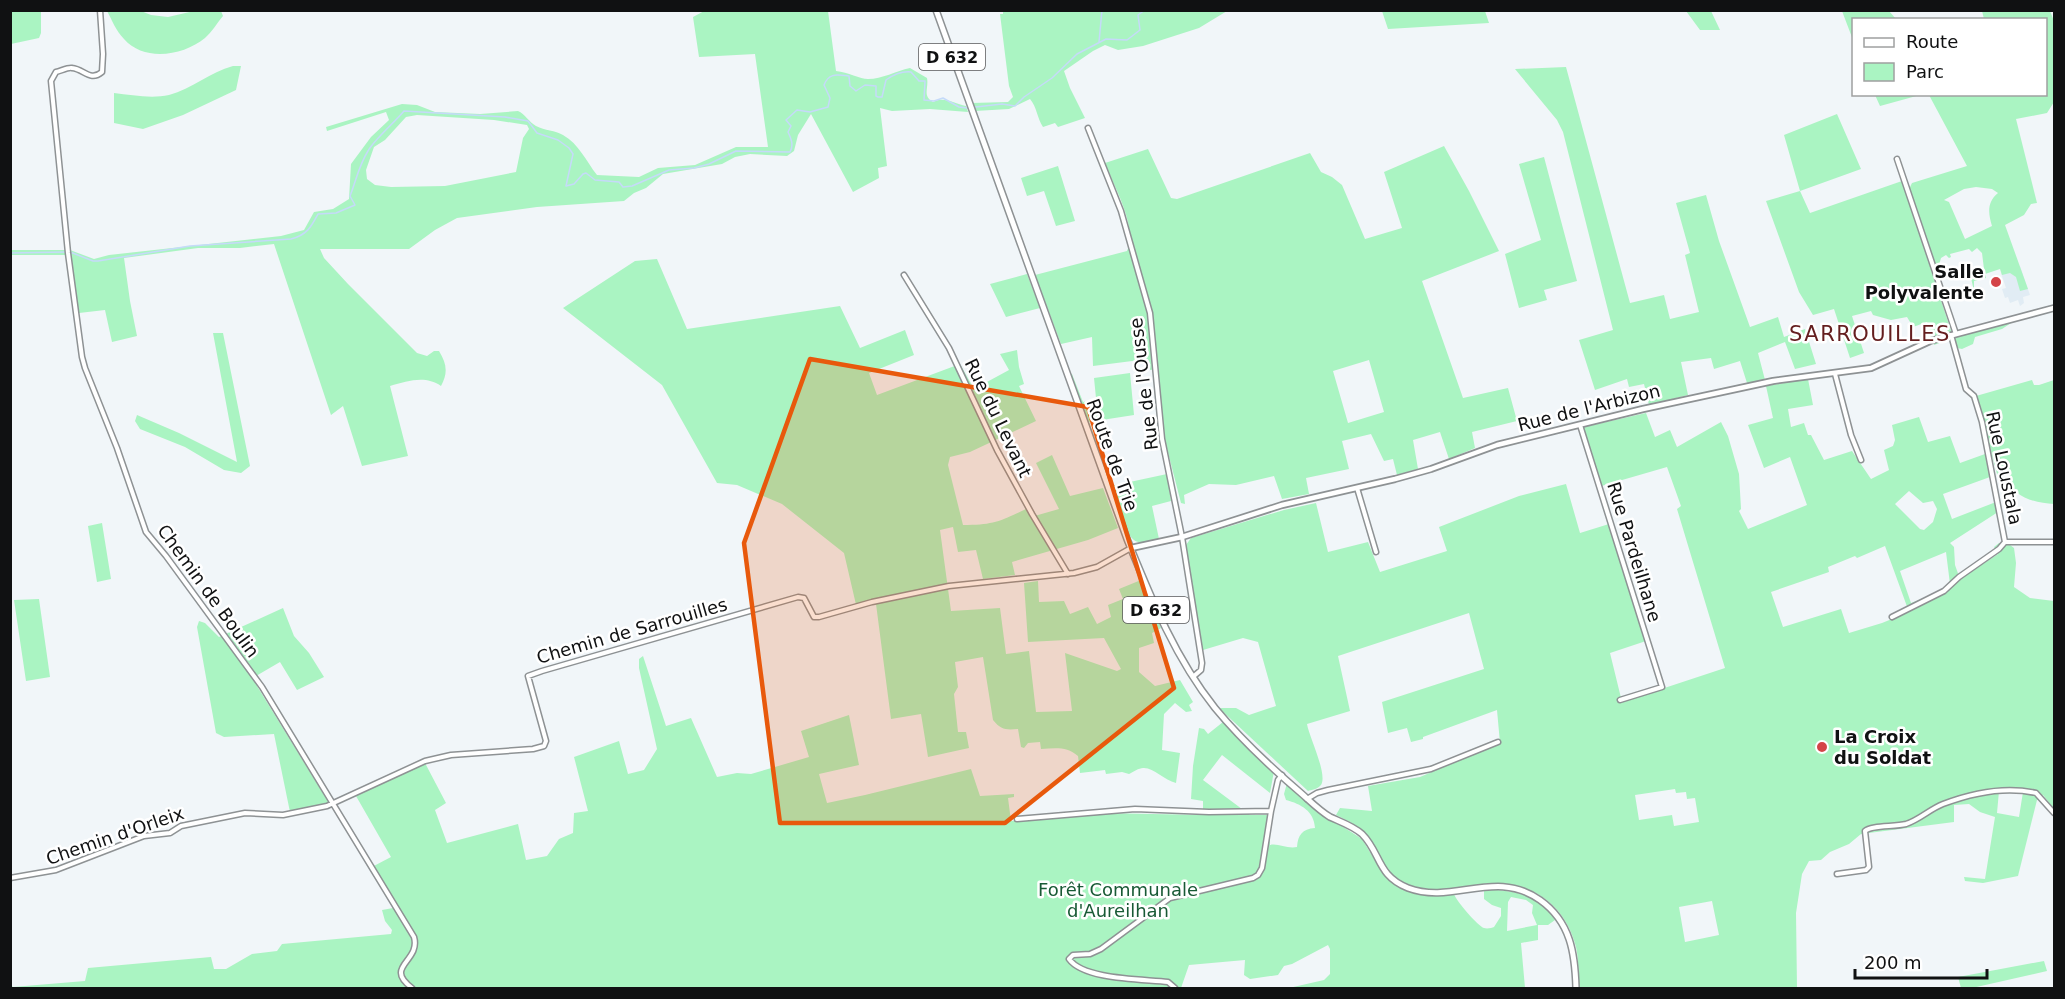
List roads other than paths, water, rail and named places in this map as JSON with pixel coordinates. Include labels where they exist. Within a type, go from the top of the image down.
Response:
[{"type":"main road","name":"Route de Trie","points":[[936,10],[1131,549],[1158,613],[1177,650],[1215,709],[1282,775]]},
{"type":"main road","name":"D 632","points":[[1282,775],[1322,811],[1361,834],[1386,873],[1401,884],[1420,891],[1444,893],[1499,886],[1530,894],[1542,901],[1559,918],[1571,940],[1576,988]]},
{"type":"street","name":"Chemin de Boulin","points":[[100,10],[102,72],[91,76],[72,68],[56,72],[51,81],[68,254],[85,368],[117,448],[146,532],[262,687],[414,937],[416,942],[414,951],[402,966],[400,974],[403,981],[412,988]]},
{"type":"street","name":"Rue de l'Ousse","points":[[1088,128],[1121,211],[1150,313],[1162,439],[1182,537],[1202,663],[1201,670],[1194,676]]},
{"type":"street","name":"Rue Loustala","points":[[1897,159],[1954,334],[1966,389],[1974,396],[1982,422],[2006,542]]},
{"type":"street","name":"Rue du Levant","points":[[904,275],[949,348],[997,450],[1068,574]]},
{"type":"street","name":"Rue de l'Arbizon","points":[[1131,549],[1182,537],[1282,505],[1431,469],[1497,445],[1652,407],[1762,383],[1874,367],[1922,344],[2055,308]]},
{"type":"street","points":[[1835,374],[1854,446],[1861,460]]},
{"type":"street","name":"Rue Pardeilhane","points":[[1580,425],[1662,687],[1620,700]]},
{"type":"street","points":[[1357,488],[1376,552]]},
{"type":"street","points":[[1892,617],[1944,591],[2006,542],[2055,542]]},
{"type":"street","points":[[1068,574],[1097,567],[1131,549]]},
{"type":"street","name":"Chemin de Sarrouilles","points":[[333,803],[425,761],[451,755],[533,749],[544,746],[546,741],[528,676],[798,597],[807,601],[816,618],[872,602],[949,586],[1068,574]]},
{"type":"street","points":[[1307,799],[1328,790],[1431,770],[1498,742]]},
{"type":"street","points":[[1175,988],[1168,982],[1105,975],[1081,969],[1069,959],[1073,955],[1090,954],[1101,949],[1170,898],[1258,875],[1262,868],[1278,780],[1282,775]]},
{"type":"street","points":[[1837,874],[1866,870],[1869,867],[1865,831],[1867,828],[1872,826],[1888,828],[1909,823],[1944,804],[1977,794],[2008,790],[2032,792],[2039,795],[2055,813]]},
{"type":"street","name":"Chemin d'Orleix","points":[[10,878],[56,870],[144,837],[170,833],[181,826],[245,813],[283,815],[300,813],[333,803]]},
{"type":"street","points":[[1017,819],[1135,809],[1209,812],[1271,811]]},
{"type":"waterway","points":[[1099,42],[1102,10]]},
{"type":"waterway","points":[[70,252],[98,261],[190,246],[291,239],[301,235],[308,230],[318,214],[336,213],[355,205],[350,196],[365,156],[374,142],[404,111],[505,117],[528,121],[537,133],[558,140],[573,154],[566,186],[574,184],[586,173],[595,180],[619,182],[623,187],[632,186],[669,170],[709,164],[736,151],[790,152],[792,144],[788,132],[791,126],[786,120],[797,110],[810,112],[828,107],[830,98],[824,85],[828,78],[834,75],[849,76],[850,86],[856,91],[865,85],[876,86],[876,96],[882,97],[886,80],[897,74],[911,72],[919,81],[925,81],[924,100],[934,101],[943,98],[959,107],[967,108],[1002,104],[1015,106],[1052,78],[1077,54],[1106,39],[1127,40],[1140,30],[1138,15],[1145,10]]},
{"type":"waterway","points":[[10,253],[66,252]]},
{"type":"place","name":"Salle Polyvalente","points":[[1996,282]]},
{"type":"place","name":"La Croix du Soldat","points":[[1822,747]]},
{"type":"district","name":"SARROUILLES","points":[[1870,334]]},
{"type":"park label","name":"Forêt Communale d'Aureilhan","points":[[1118,900]]}]
